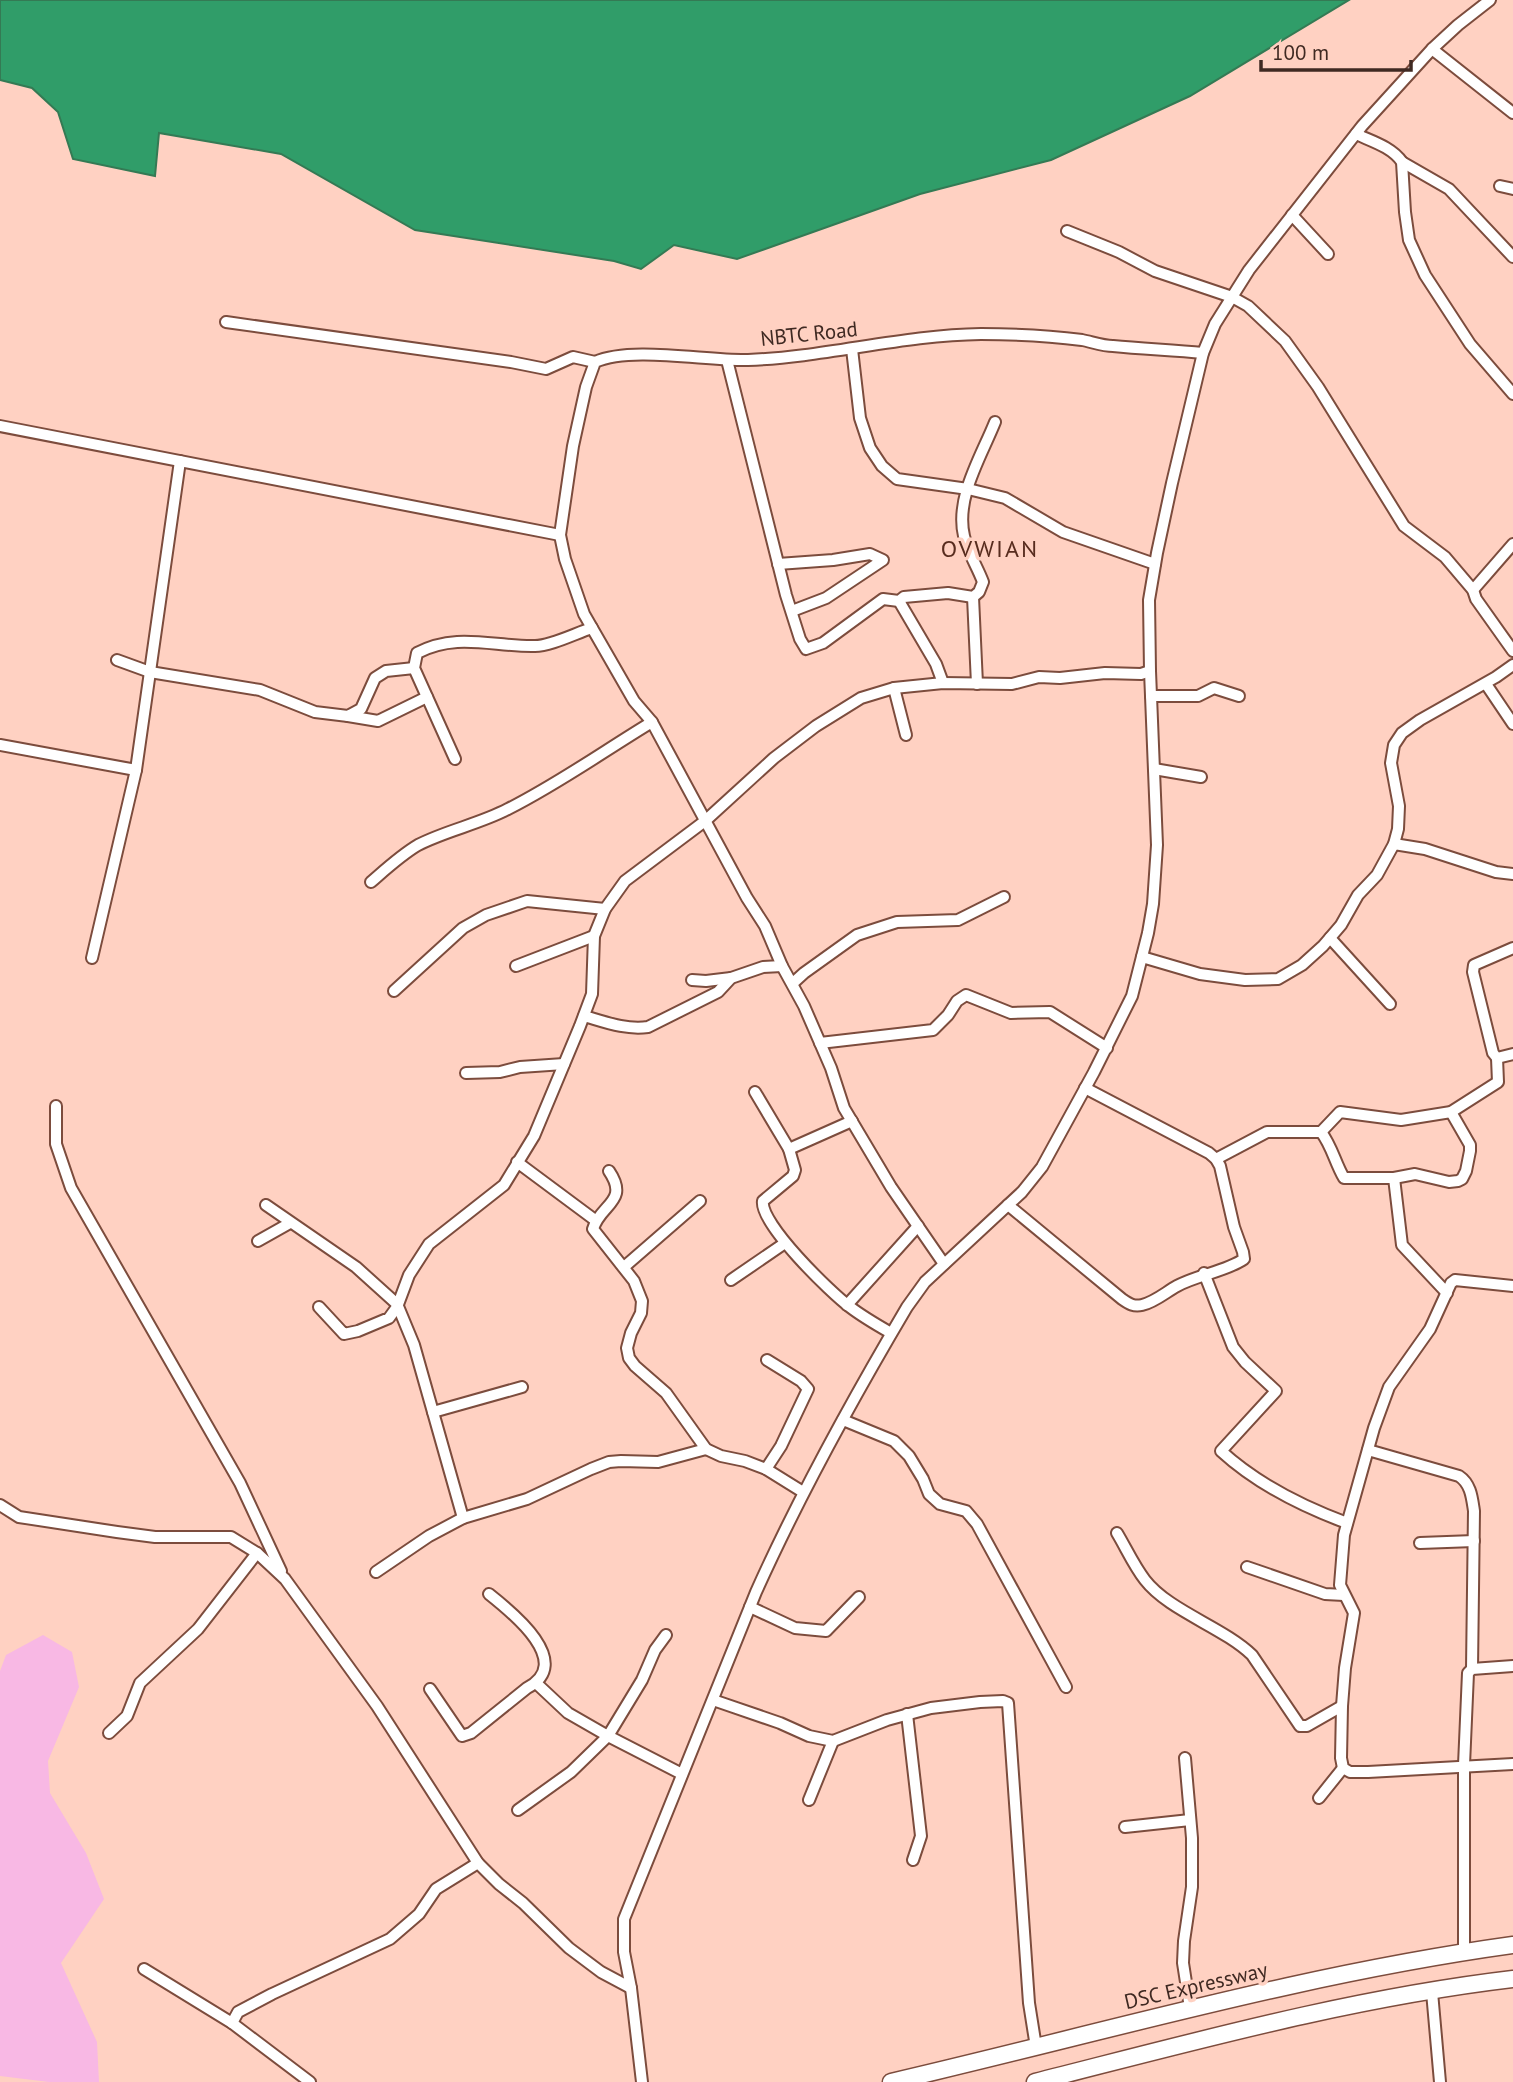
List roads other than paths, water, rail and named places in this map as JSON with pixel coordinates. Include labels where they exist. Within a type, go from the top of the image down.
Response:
[{"type":"main road","name":"DSC Expressway","points":[[891,2082],[1264,1990],[1513,1945]]},
{"type":"main road","points":[[1035,2082],[1241,2030],[1345,2008],[1513,1979]]},
{"type":"street","points":[[642,2082],[631,1987],[624,1952],[624,1919],[750,1607],[803,1492],[891,1333],[925,1282],[1022,1192],[1042,1167],[1086,1088],[1132,996],[1153,904],[1157,845],[1149,600],[1203,353],[1215,324],[1249,270],[1356,134],[1432,49],[1490,0]]},
{"type":"street","points":[[1432,49],[1513,113]]},
{"type":"street","points":[[1356,134],[1386,148],[1402,162],[1449,189],[1513,257]]},
{"type":"street","points":[[1402,162],[1409,240],[1424,275],[1470,344],[1513,394]]},
{"type":"street","points":[[1500,186],[1513,189]]},
{"type":"street","points":[[1292,215],[1328,254]]},
{"type":"street","points":[[1067,231],[1119,252],[1155,271],[1232,297],[1248,306],[1285,341],[1318,387],[1404,526],[1445,556],[1473,590],[1476,599],[1513,651]]},
{"type":"street","name":"NBTC Road","points":[[226,322],[546,369],[573,357],[595,362],[625,355],[727,360],[772,359],[945,336],[982,334],[1081,340],[1111,346],[1203,353]]},
{"type":"street","points":[[852,349],[860,418],[870,448],[882,466],[897,479],[968,489],[1005,498],[1063,532],[1155,564]]},
{"type":"street","points":[[727,360],[778,564],[800,639],[806,649],[823,643],[883,599],[899,601],[904,597],[948,593],[973,597],[979,592],[983,582],[963,533],[964,499],[995,422]]},
{"type":"street","points":[[595,362],[586,387],[573,446],[560,535],[565,559],[584,614],[634,701],[652,722],[747,898],[765,926],[831,1068],[844,1108],[891,1187],[944,1264]]},
{"type":"street","points":[[0,426],[560,535]]},
{"type":"street","points":[[92,958],[136,770],[180,461]]},
{"type":"street","points":[[1473,590],[1513,544]]},
{"type":"street","points":[[778,564],[870,554],[883,560],[826,598],[792,611]]},
{"type":"street","points":[[973,597],[977,684]]},
{"type":"street","points":[[899,601],[936,664],[943,683]]},
{"type":"street","points":[[455,759],[414,668],[414,649],[463,640],[538,646],[592,628]]},
{"type":"street","points":[[117,660],[150,672],[260,690],[315,712],[378,721],[426,697]]},
{"type":"street","points":[[1142,957],[1200,974],[1245,980],[1278,979],[1302,965],[1341,925],[1358,895],[1377,875],[1394,844],[1399,806],[1391,763],[1394,745],[1402,733],[1513,665]]},
{"type":"street","points":[[348,716],[361,709],[375,678],[387,671],[414,668]]},
{"type":"street","points":[[319,1307],[344,1334],[389,1318],[397,1307],[409,1275],[429,1244],[504,1185],[534,1136],[584,1016],[592,994],[594,936],[605,909],[625,881],[705,821],[758,772],[817,726],[861,698],[894,688],[943,683],[1012,684],[1039,677],[1141,674],[1150,671]]},
{"type":"street","points":[[1486,684],[1513,723]]},
{"type":"street","points":[[894,688],[906,735]]},
{"type":"street","points":[[1151,696],[1198,696],[1214,688],[1239,696]]},
{"type":"street","points":[[371,881],[414,848],[482,819],[493,817],[529,798],[652,722]]},
{"type":"street","points":[[0,745],[136,770]]},
{"type":"street","points":[[1154,769],[1201,777]]},
{"type":"street","points":[[1394,844],[1425,849],[1496,872],[1513,874]]},
{"type":"street","points":[[793,984],[804,973],[857,936],[897,922],[958,920],[1004,897]]},
{"type":"street","points":[[394,991],[463,928],[486,915],[527,901],[605,909]]},
{"type":"street","points":[[516,966],[594,936]]},
{"type":"street","points":[[1331,937],[1390,1004]]},
{"type":"street","points":[[1216,1159],[1267,1132],[1321,1132],[1340,1112],[1401,1120],[1451,1112],[1498,1082],[1497,1058],[1493,1053],[1473,972],[1474,965],[1513,948]]},
{"type":"street","points":[[692,980],[731,978],[763,967],[782,966]]},
{"type":"street","points":[[584,1016],[620,1027],[648,1027],[718,992],[731,978]]},
{"type":"street","points":[[820,1043],[933,1030],[957,1001],[966,995],[1011,1013],[1050,1012],[1107,1048]]},
{"type":"street","points":[[1497,1058],[1513,1055]]},
{"type":"street","points":[[466,1073],[500,1072],[520,1067],[564,1064]]},
{"type":"street","points":[[1008,1205],[1132,1306],[1146,1304],[1204,1273],[1244,1259],[1216,1159],[1086,1088]]},
{"type":"street","points":[[755,1092],[789,1149],[795,1170],[793,1176],[763,1201],[764,1213],[785,1243],[847,1305],[891,1333]]},
{"type":"street","points":[[56,1106],[55,1144],[71,1188],[240,1482],[285,1579],[377,1706],[478,1863],[569,1948],[601,1972],[631,1987]]},
{"type":"street","points":[[1321,1132],[1329,1142],[1336,1165],[1345,1178],[1394,1178],[1415,1174],[1458,1181],[1462,1179],[1469,1158],[1470,1144],[1451,1112]]},
{"type":"street","points":[[789,1149],[852,1121]]},
{"type":"street","points":[[517,1162],[595,1220]]},
{"type":"street","points":[[609,1171],[618,1188],[615,1198],[595,1220],[593,1229],[634,1281],[642,1301],[641,1313],[627,1348],[629,1358],[666,1393],[706,1449],[766,1469],[803,1492]]},
{"type":"street","points":[[1394,1178],[1402,1245],[1447,1293]]},
{"type":"street","points":[[624,1267],[700,1201]]},
{"type":"street","points":[[267,1205],[356,1267],[397,1304],[414,1345],[463,1518]]},
{"type":"street","points":[[258,1241],[290,1223]]},
{"type":"street","points":[[847,1305],[918,1226]]},
{"type":"street","points":[[731,1280],[785,1243]]},
{"type":"street","points":[[1204,1273],[1233,1347],[1276,1391],[1221,1451],[1241,1470],[1310,1510],[1347,1523]]},
{"type":"street","points":[[1513,1286],[1455,1280],[1451,1283],[1430,1329],[1390,1387],[1378,1417],[1347,1523],[1340,1585],[1354,1613],[1342,1706],[1343,1768],[1350,1772],[1368,1772],[1513,1764]]},
{"type":"street","points":[[766,1469],[781,1446],[808,1389],[801,1381],[767,1360]]},
{"type":"street","points":[[433,1412],[522,1387]]},
{"type":"street","points":[[843,1420],[894,1441],[909,1456],[929,1494],[940,1504],[966,1511],[977,1524],[1066,1687]]},
{"type":"street","points":[[376,1572],[429,1536],[463,1518],[498,1510],[527,1499],[608,1462],[658,1462],[706,1449]]},
{"type":"street","points":[[1368,1450],[1460,1476],[1466,1481],[1472,1496],[1472,1669],[1468,1673],[1464,1765],[1464,1952]]},
{"type":"street","points":[[0,1505],[19,1517],[117,1532],[155,1537],[231,1538],[257,1553],[285,1579]]},
{"type":"street","points":[[1117,1533],[1146,1581],[1173,1604],[1202,1620],[1252,1655],[1300,1726],[1307,1726],[1342,1706]]},
{"type":"street","points":[[1420,1543],[1474,1541]]},
{"type":"street","points":[[109,1733],[127,1716],[140,1683],[198,1629],[257,1553]]},
{"type":"street","points":[[1247,1567],[1325,1594],[1344,1595]]},
{"type":"street","points":[[430,1689],[462,1736],[471,1733],[536,1683],[545,1667],[545,1655],[518,1616],[489,1594]]},
{"type":"street","points":[[750,1607],[795,1628],[826,1631],[859,1597]]},
{"type":"street","points":[[518,1810],[571,1772],[608,1736],[666,1635]]},
{"type":"street","points":[[1472,1669],[1513,1666]]},
{"type":"street","points":[[536,1683],[568,1713],[682,1774]]},
{"type":"street","points":[[713,1700],[780,1723],[809,1737],[833,1741],[907,1714],[957,1704],[1008,1703],[1030,2003],[1036,2047]]},
{"type":"street","points":[[907,1714],[921,1836],[913,1860]]},
{"type":"street","points":[[809,1800],[833,1741]]},
{"type":"street","points":[[1185,1758],[1192,1838],[1192,1886],[1183,1963],[1190,2008]]},
{"type":"street","points":[[1319,1798],[1343,1768]]},
{"type":"street","points":[[1125,1827],[1190,1820]]},
{"type":"street","points":[[232,2024],[238,2012],[390,1939],[419,1914],[436,1889],[478,1863]]},
{"type":"street","points":[[144,1969],[232,2024],[310,2082]]},
{"type":"street","points":[[1432,1992],[1440,2082]]},
{"type":"district","name":"OVWIAN","points":[[990,549]]}]
